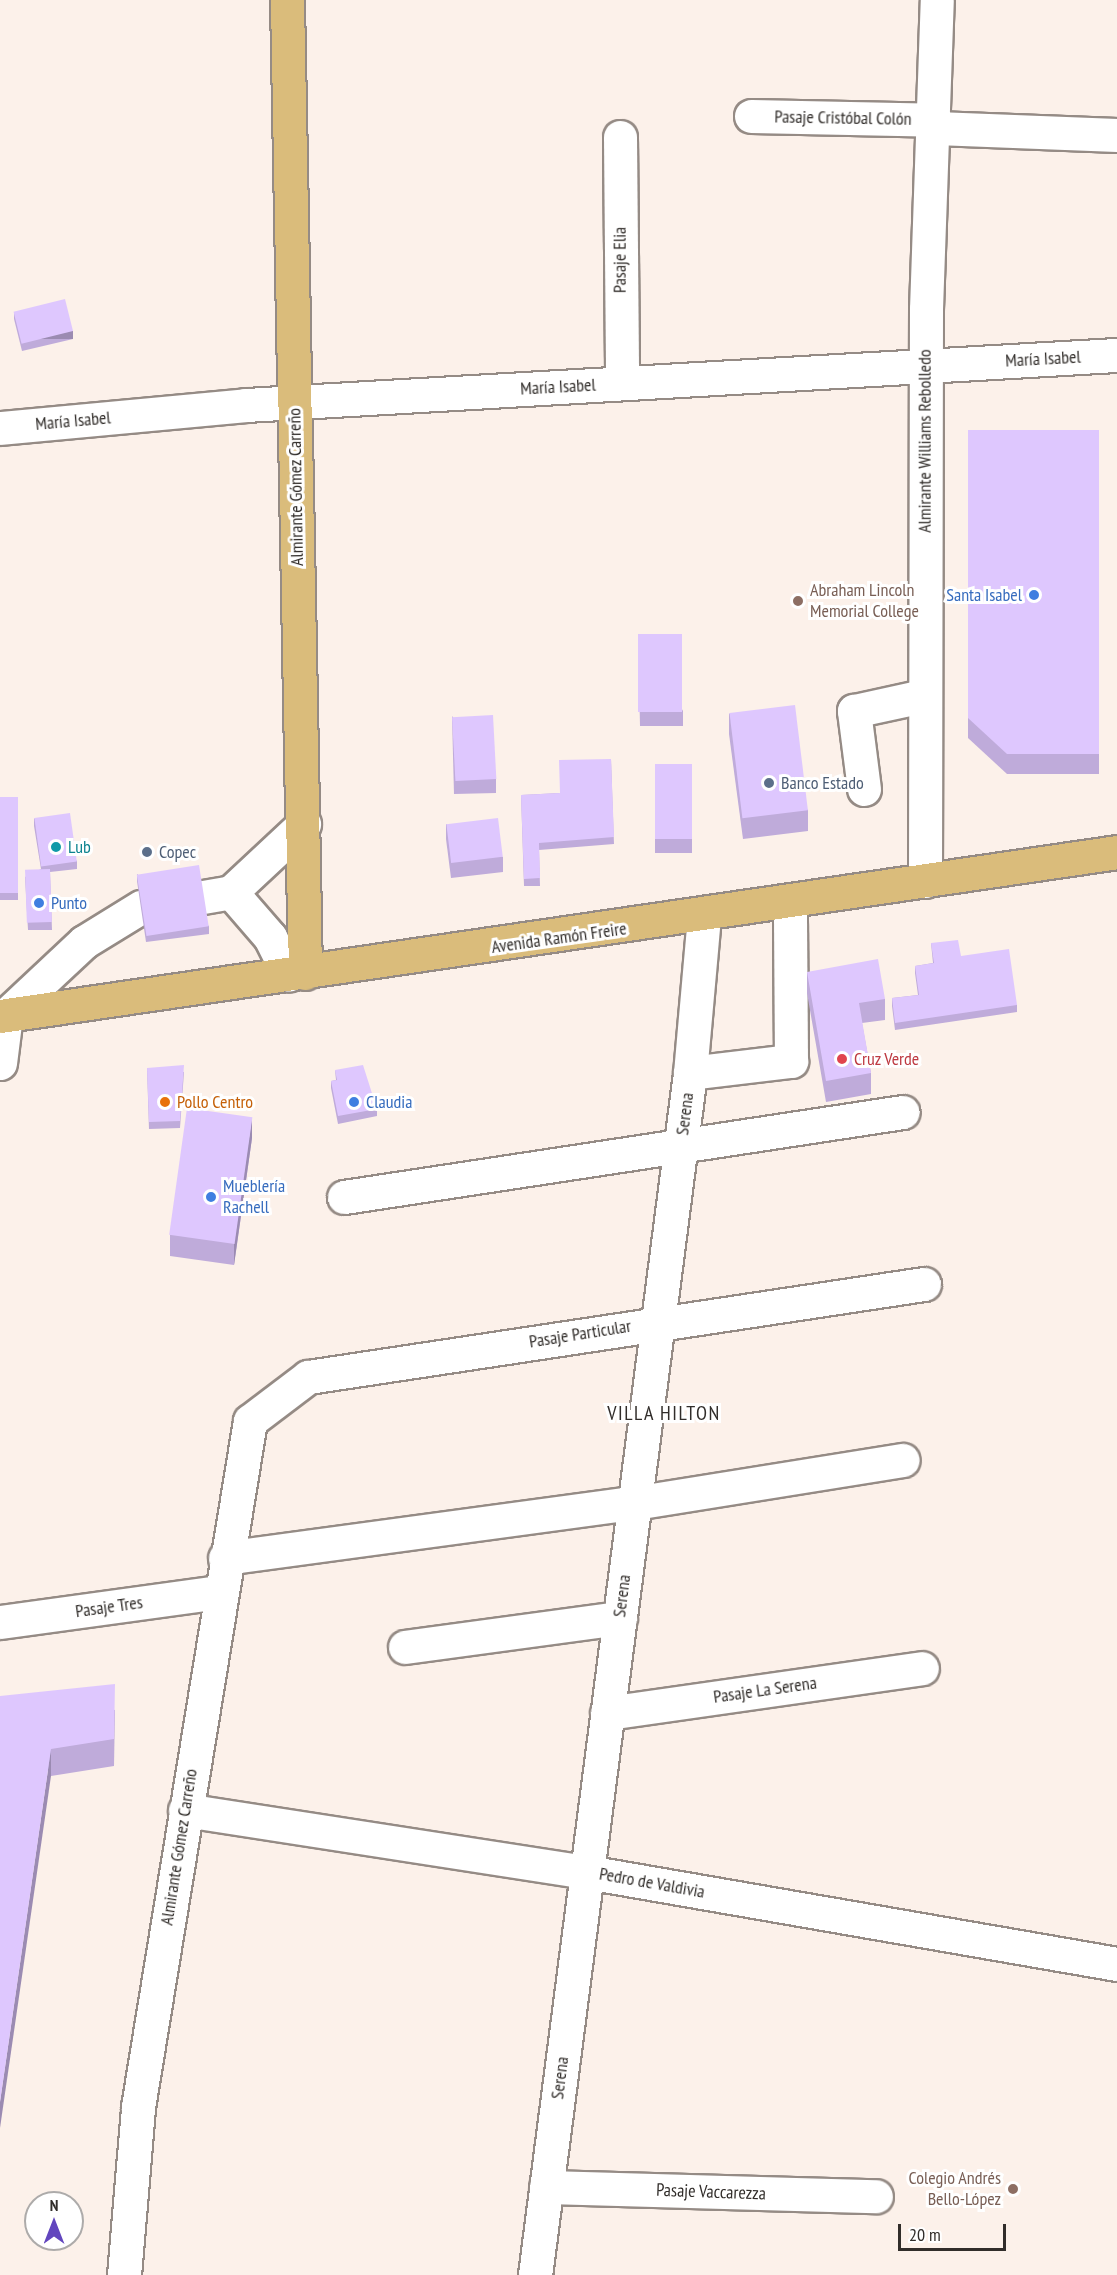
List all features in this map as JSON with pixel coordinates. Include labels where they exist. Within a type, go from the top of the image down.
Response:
[{"type":"main road","name":"Almirante Gómez Carreño","points":[[287,0],[304,824],[297,974]]},
{"type":"main road","name":"Avenida Ramón Freire","points":[[3,1016],[704,917],[1117,852]]},
{"type":"street","name":"Almirante Williams Rebolledo","points":[[925,881],[923,696],[926,366],[936,124],[937,0]]},
{"type":"street","name":"Pasaje Cristóbal Colón","points":[[751,116],[1117,135]]},
{"type":"street","name":"Pasaje Elia","points":[[620,137],[622,383]]},
{"type":"street","name":"María Isabel","points":[[1,423],[295,402],[1117,355]]},
{"type":"street","points":[[864,789],[854,711],[923,696]]},
{"type":"street","points":[[297,974],[270,937],[217,895],[304,824]]},
{"type":"street","points":[[690,1072],[791,1060],[790,904]]},
{"type":"street","points":[[0,1063],[3,1016],[84,942],[141,907]]},
{"type":"street","name":"Serena","points":[[535,2275],[690,1072],[704,917]]},
{"type":"street","points":[[344,1197],[681,1143],[903,1112]]},
{"type":"street","name":"Pasaje Particular","points":[[250,1420],[308,1377],[658,1322],[924,1284]]},
{"type":"street","name":"Almirante Gómez Carreño","points":[[124,2275],[138,2108],[218,1592],[250,1420]]},
{"type":"street","points":[[225,1558],[634,1503],[903,1460]]},
{"type":"street","name":"Pasaje Tres","points":[[0,1622],[218,1592]]},
{"type":"street","points":[[405,1647],[620,1618]]},
{"type":"street","name":"Pasaje La Serena","points":[[608,1713],[922,1668]]},
{"type":"street","name":"Pedro de Valdivia","points":[[185,1810],[587,1872],[1117,1964]]},
{"type":"street","name":"Pasaje Vaccarezza","points":[[546,2187],[876,2196]]},
{"type":"building","points":[[65,299],[73,331],[22,344],[14,312]]},
{"type":"building","name":"Santa Isabel","points":[[968,430],[1099,430],[1099,754],[1007,754],[968,718]]},
{"type":"building","points":[[638,634],[682,634],[682,712],[638,712]]},
{"type":"building","name":"Banco Estado","points":[[795,705],[808,810],[742,818],[729,713]]},
{"type":"building","points":[[493,715],[496,779],[455,781],[452,717]]},
{"type":"building","points":[[611,759],[614,837],[539,843],[540,878],[524,879],[521,795],[560,793],[559,760]]},
{"type":"building","points":[[655,764],[692,764],[692,839],[655,839]]},
{"type":"building","points":[[0,797],[18,797],[18,893],[0,893]]},
{"type":"building","name":"Lub","points":[[70,813],[77,862],[41,867],[34,818]]},
{"type":"building","points":[[498,818],[503,857],[451,863],[446,824]]},
{"type":"building","points":[[199,865],[209,926],[146,936],[137,875]]},
{"type":"building","name":"Punto","points":[[50,869],[52,922],[27,923],[25,870]]},
{"type":"building","points":[[958,940],[961,956],[1009,949],[1017,1005],[895,1023],[892,998],[919,995],[915,966],[934,963],[931,943]]},
{"type":"building","name":"Cruz Verde","points":[[878,959],[885,999],[859,1003],[871,1073],[826,1081],[807,972]]},
{"type":"building","name":"Pollo Centro","points":[[184,1065],[180,1121],[149,1122],[147,1068]]},
{"type":"building","name":"Claudia","points":[[363,1065],[377,1109],[338,1116],[331,1081],[337,1080],[335,1070]]},
{"type":"building","name":"Mueblería Rachell","points":[[187,1108],[252,1117],[235,1244],[169,1235]]},
{"type":"building","points":[[115,1684],[114,1739],[51,1749],[0,2102],[0,1696]]},
{"type":"place","name":"Santa Isabel","points":[[1034,595]]},
{"type":"place","name":"Abraham Lincoln Memorial College","points":[[798,601]]},
{"type":"place","name":"Banco Estado","points":[[769,783]]},
{"type":"place","name":"Lub","points":[[56,847]]},
{"type":"place","name":"Copec","points":[[147,852]]},
{"type":"place","name":"Punto","points":[[39,903]]},
{"type":"place","name":"Cruz Verde","points":[[842,1059]]},
{"type":"place","name":"Pollo Centro","points":[[165,1102]]},
{"type":"place","name":"Claudia","points":[[354,1102]]},
{"type":"place","name":"Mueblería Rachell","points":[[211,1197]]},
{"type":"place","name":"Colegio Andrés Bello-López","points":[[1013,2189]]},
{"type":"district","name":"VILLA HILTON","points":[[664,1413]]}]
